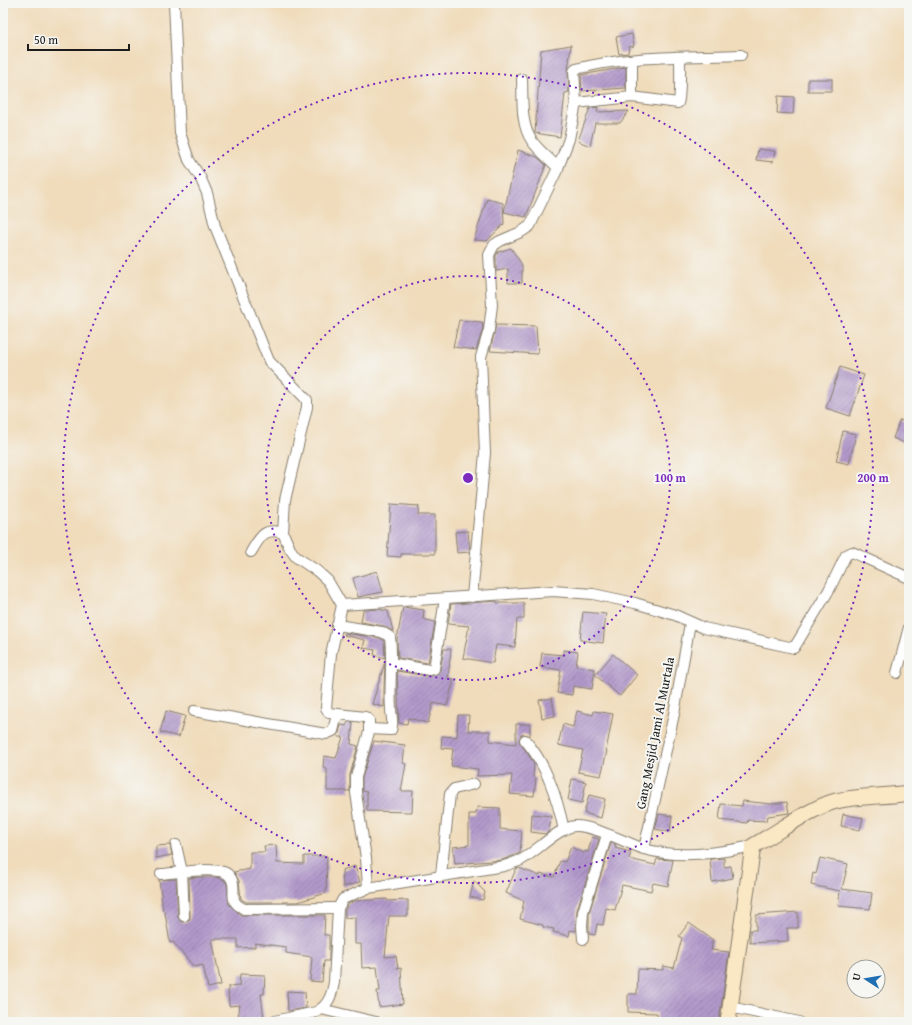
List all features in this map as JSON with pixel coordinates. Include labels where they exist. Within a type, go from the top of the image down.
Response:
[{"type":"street","points":[[174,3],[180,133],[189,160],[200,177],[207,194],[215,226],[269,361],[308,400],[285,500],[283,533],[290,549],[296,557],[317,571],[328,581],[342,604],[337,625],[325,702],[327,711],[337,715],[365,717],[369,720],[369,729],[356,777],[356,793],[366,858],[368,888]]},
{"type":"street","points":[[472,597],[485,453],[481,363],[492,305],[489,255],[494,245],[530,226],[558,168],[569,139],[576,103],[573,75],[576,69],[597,64],[680,57],[741,55]]},
{"type":"street","points":[[576,103],[632,97],[678,104],[680,96],[680,57]]},
{"type":"street","points":[[632,60],[632,97]]},
{"type":"street","points":[[522,79],[524,117],[527,133],[532,141],[558,168]]},
{"type":"street","points":[[251,552],[264,534],[272,530],[283,533]]},
{"type":"street","points":[[342,604],[445,599],[553,591],[592,594],[641,605],[675,615],[704,628],[794,648],[829,590],[846,555],[849,552],[909,578]]},
{"type":"street","points":[[391,663],[429,670],[434,669],[445,599]]},
{"type":"street","name":"Gang Mesjid Jami Al Murtala","points":[[644,848],[674,714],[690,623]]},
{"type":"street","points":[[337,625],[382,632],[390,637],[392,727],[391,730],[369,729]]},
{"type":"street","points":[[897,673],[909,627]]},
{"type":"street","points":[[194,711],[326,734],[333,732],[337,715]]},
{"type":"street","points":[[524,740],[534,751],[544,768],[558,804],[564,830]]},
{"type":"street","points":[[441,875],[450,794],[454,789],[474,784]]},
{"type":"street","points":[[270,1022],[308,1014],[321,1009],[328,1002],[333,992],[338,908],[343,899],[368,888],[504,866],[521,860],[564,830],[574,826],[644,848],[668,853],[699,853],[731,850],[753,846],[817,809],[835,801],[856,797],[909,793]]},
{"type":"street","points":[[583,939],[583,912],[606,835]]},
{"type":"street","points":[[176,845],[182,872],[184,916]]},
{"type":"street","points":[[753,846],[729,1015],[799,1022]]},
{"type":"street","points":[[161,874],[182,872],[224,872],[230,876],[233,898],[236,905],[244,910],[338,908]]},
{"type":"street","points":[[321,1009],[376,1022]]},
{"type":"building","points":[[632,34],[634,46],[629,47],[628,53],[619,54],[616,37]]},
{"type":"building","points":[[571,45],[568,71],[569,92],[565,93],[560,137],[535,133],[541,50]]},
{"type":"building","points":[[626,67],[626,88],[582,91],[581,75]]},
{"type":"building","points":[[808,79],[832,79],[832,91],[808,91]]},
{"type":"building","points":[[778,96],[794,97],[793,114],[777,113]]},
{"type":"building","points":[[598,107],[597,112],[629,111],[620,123],[595,123],[590,146],[578,141],[590,108]]},
{"type":"building","points":[[758,149],[775,151],[773,162],[756,160]]},
{"type":"building","points":[[518,150],[537,157],[546,165],[526,217],[504,212]]},
{"type":"building","points":[[487,199],[503,203],[504,224],[487,241],[474,240]]},
{"type":"building","points":[[511,248],[522,265],[522,283],[508,283],[508,269],[496,271],[496,256],[498,252]]},
{"type":"building","points":[[459,320],[482,322],[483,329],[476,350],[453,347]]},
{"type":"building","points":[[496,325],[536,326],[538,354],[490,351]]},
{"type":"building","points":[[840,367],[864,375],[850,416],[826,408]]},
{"type":"building","points":[[900,420],[909,424],[909,445],[893,438]]},
{"type":"building","points":[[843,431],[856,434],[849,464],[836,461]]},
{"type":"building","points":[[391,504],[419,506],[418,515],[435,515],[435,554],[401,554],[401,557],[387,556]]},
{"type":"building","points":[[468,531],[470,552],[457,553],[455,532]]},
{"type":"building","points":[[377,571],[383,592],[358,597],[353,578]]},
{"type":"building","points":[[497,601],[497,603],[524,603],[524,619],[517,619],[515,647],[496,645],[493,663],[463,658],[469,626],[448,624],[451,604]]},
{"type":"building","points":[[403,607],[424,610],[423,619],[435,622],[428,663],[398,658],[397,639]]},
{"type":"building","points":[[378,609],[388,611],[393,631],[383,626],[361,622],[363,610]]},
{"type":"building","points":[[583,612],[606,614],[603,643],[580,640]]},
{"type":"building","points":[[345,633],[380,638],[384,641],[385,658],[374,655],[375,650],[363,648],[365,640],[344,635]]},
{"type":"building","points":[[444,649],[451,649],[448,678],[454,679],[447,706],[433,703],[428,723],[408,718],[407,724],[399,723],[397,671],[428,676],[436,675],[440,670]]},
{"type":"building","points":[[564,650],[578,652],[576,666],[595,669],[592,689],[573,686],[572,695],[557,693],[561,670],[540,667],[542,653],[563,655]]},
{"type":"building","points":[[613,654],[637,675],[620,696],[595,675]]},
{"type":"building","points":[[385,662],[384,691],[384,707],[372,704]]},
{"type":"building","points":[[552,698],[555,716],[542,718],[539,700]]},
{"type":"building","points":[[166,711],[185,716],[179,737],[160,732]]},
{"type":"building","points":[[577,711],[593,715],[594,711],[613,714],[601,776],[578,772],[583,750],[558,745],[563,724],[573,727]]},
{"type":"building","points":[[458,715],[469,715],[468,731],[490,731],[490,741],[516,744],[516,724],[530,724],[530,736],[524,734],[521,735],[519,741],[534,763],[533,777],[536,778],[534,796],[510,794],[512,775],[477,776],[478,769],[451,766],[453,749],[441,748],[442,736],[457,737]]},
{"type":"building","points":[[348,722],[353,722],[351,744],[358,746],[350,775],[350,791],[327,791],[327,769],[323,768],[324,756],[336,758],[343,737],[338,737],[341,725],[346,726]]},
{"type":"building","points":[[374,741],[405,745],[403,763],[406,764],[401,791],[413,791],[412,812],[367,811],[367,792],[362,791],[362,778]]},
{"type":"building","points":[[572,779],[586,782],[582,803],[568,800]]},
{"type":"building","points":[[589,795],[605,799],[601,818],[584,813]]},
{"type":"building","points":[[743,801],[771,804],[787,802],[789,813],[768,816],[767,821],[748,820],[747,823],[719,820],[721,804],[742,806]]},
{"type":"building","points":[[477,807],[500,808],[500,829],[522,831],[520,853],[502,860],[455,864],[453,847],[469,845],[469,814],[476,814]]},
{"type":"building","points":[[532,814],[551,816],[549,831],[546,834],[531,832]]},
{"type":"building","points":[[659,814],[672,816],[670,832],[655,829]]},
{"type":"building","points":[[843,814],[863,818],[860,830],[841,826]]},
{"type":"building","points":[[592,837],[599,839],[577,910],[576,931],[570,930],[569,936],[553,932],[554,929],[543,927],[543,925],[520,919],[524,901],[506,893],[516,869],[519,868],[540,876],[540,874],[554,877],[560,861],[565,862],[571,847],[584,853],[585,851],[588,852]]},
{"type":"building","points":[[611,843],[616,845],[615,848],[631,852],[629,859],[655,865],[657,859],[673,860],[668,886],[653,883],[651,891],[622,885],[615,910],[606,908],[603,925],[597,924],[595,935],[589,934],[589,913]]},
{"type":"building","points":[[170,845],[172,855],[156,858],[156,846]]},
{"type":"building","points":[[276,845],[277,863],[304,864],[304,856],[327,856],[326,893],[298,902],[246,902],[241,899],[239,881],[234,872],[250,869],[250,852],[265,852],[264,846]]},
{"type":"building","points":[[724,858],[724,867],[731,866],[733,878],[712,882],[710,859]]},
{"type":"building","points":[[820,858],[848,864],[842,889],[872,893],[870,909],[838,906],[840,891],[811,885],[813,873],[816,874]]},
{"type":"building","points":[[355,866],[360,882],[343,887],[342,870]]},
{"type":"building","points":[[216,877],[224,880],[227,884],[229,904],[241,915],[325,915],[324,935],[329,935],[329,961],[324,961],[322,982],[310,981],[312,957],[286,953],[286,947],[255,943],[255,947],[238,948],[238,939],[212,939],[221,985],[208,988],[203,965],[194,967],[173,942],[170,943],[165,913],[163,911],[159,880],[176,879],[178,917],[181,922],[185,922],[190,919],[189,878]]},
{"type":"building","points":[[474,881],[485,892],[483,900],[470,897]]},
{"type":"building","points":[[387,899],[388,901],[408,900],[408,916],[389,916],[385,957],[396,956],[398,969],[401,968],[403,1004],[379,1007],[377,991],[380,991],[377,967],[362,968],[361,944],[355,944],[355,917],[345,918],[345,910],[348,904],[354,901]]},
{"type":"building","points":[[798,912],[798,928],[787,928],[788,941],[750,943],[750,930],[756,930],[756,915]]},
{"type":"building","points":[[689,923],[713,940],[711,950],[729,952],[719,1022],[657,1022],[657,1013],[628,1012],[628,994],[637,994],[638,969],[663,970],[663,966],[674,968],[682,938],[679,936]]},
{"type":"building","points":[[240,974],[265,975],[264,994],[261,994],[264,1019],[237,1022],[240,1005],[229,1006],[228,987],[239,986]]},
{"type":"building","points":[[287,991],[305,992],[306,1008],[288,1011]]}]
